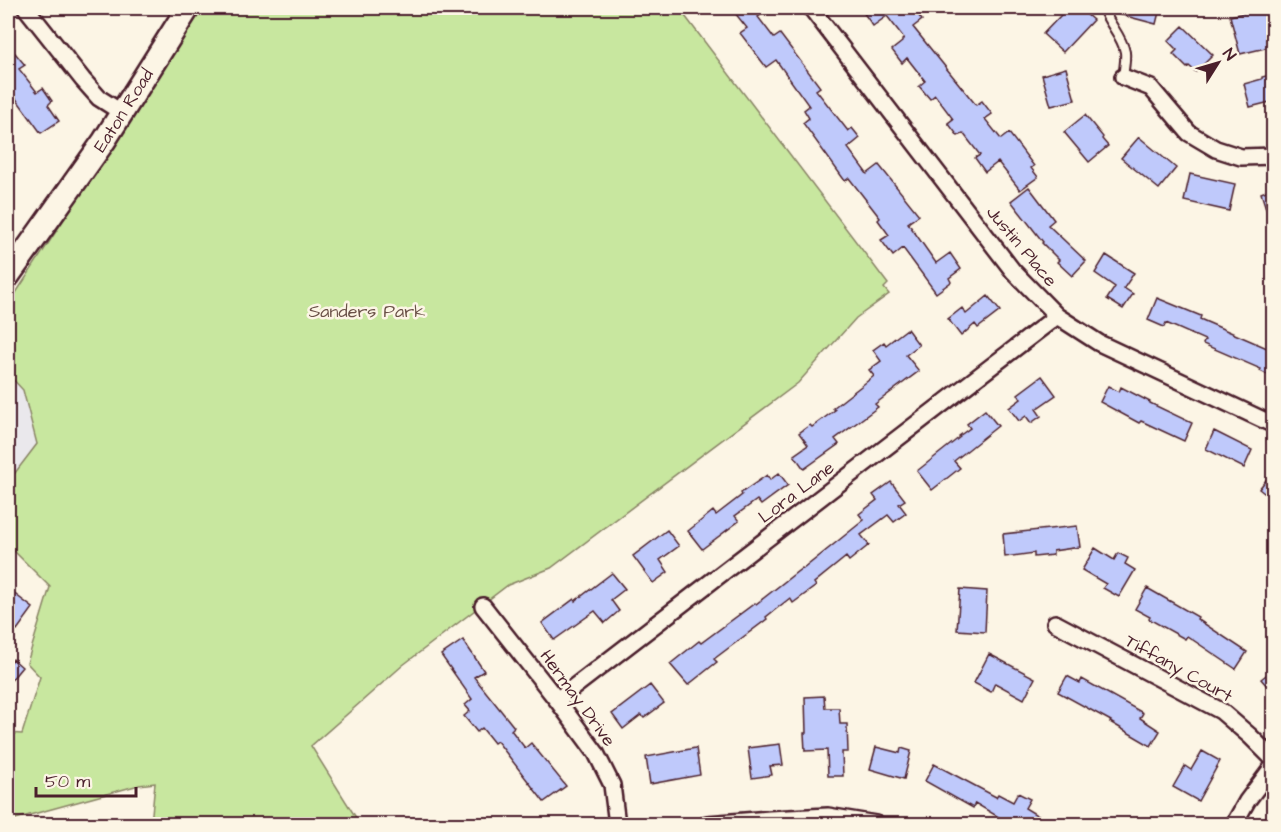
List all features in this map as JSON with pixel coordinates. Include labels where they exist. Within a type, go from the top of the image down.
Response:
[{"type":"street","points":[[26,8],[99,98],[122,112]]},
{"type":"street","name":"Eaton Road","points":[[8,276],[104,141],[188,8]]},
{"type":"street","name":"Justin Place","points":[[811,8],[1013,271],[1057,316],[1098,343],[1274,425]]},
{"type":"street","points":[[1123,76],[1151,88],[1189,133],[1216,149],[1241,158],[1274,156]]},
{"type":"street","name":"Lora Lane","points":[[557,700],[1057,316]]},
{"type":"street","name":"Hermay Drive","points":[[483,606],[596,753],[612,785],[617,825]]},
{"type":"street","name":"Tiffany Court","points":[[1055,623],[1221,711],[1250,736],[1274,763]]},
{"type":"street","points":[[1234,825],[1247,801],[1274,763]]},
{"type":"street","points":[[707,825],[828,816],[876,825]]},
{"type":"lane","points":[[1103,8],[1125,53],[1123,76]]},
{"type":"shaded area","points":[[8,361],[73,413],[8,496]]},
{"type":"green space","name":"Sanders Park","points":[[202,8],[679,8],[888,284],[884,288],[889,294],[856,318],[798,383],[551,568],[508,585],[403,665],[311,746],[360,824],[151,824],[155,783],[139,785],[8,821],[8,733],[22,734],[40,677],[27,663],[50,587],[8,545],[8,482],[37,444],[23,390],[8,374],[8,305]]},
{"type":"building","points":[[731,8],[757,8],[762,14],[758,17],[774,38],[780,34],[820,87],[816,90],[848,131],[852,128],[860,138],[848,148],[867,174],[879,165],[919,215],[908,223],[936,263],[950,253],[961,269],[949,278],[951,282],[936,293],[903,248],[893,256],[881,240],[889,235],[878,220],[880,218],[849,178],[845,181],[803,123],[809,118],[804,110],[809,106],[776,60],[766,67],[740,33],[747,28]]},
{"type":"building","points":[[870,8],[913,8],[922,20],[913,27],[976,105],[982,101],[992,114],[985,119],[1001,139],[1009,133],[1034,166],[1031,168],[1038,177],[1020,190],[998,162],[985,172],[975,158],[980,155],[963,133],[958,136],[948,123],[953,119],[935,95],[930,99],[919,86],[925,81],[907,58],[902,63],[892,50],[904,38],[887,16],[873,26],[863,12]]},
{"type":"building","points":[[1054,8],[1079,8],[1093,20],[1063,52],[1043,34],[1061,15]]},
{"type":"building","points":[[1109,8],[1160,8],[1156,24],[1111,12]]},
{"type":"building","points":[[1274,8],[1274,46],[1240,54],[1230,16]]},
{"type":"building","points":[[1183,26],[1213,55],[1196,72],[1189,66],[1187,68],[1173,54],[1177,50],[1168,41]]},
{"type":"building","points":[[15,53],[25,65],[19,69],[37,92],[43,88],[52,101],[48,105],[59,121],[41,133],[12,93],[8,96],[8,54],[10,57]]},
{"type":"building","points":[[1066,68],[1075,100],[1051,106],[1042,75]]},
{"type":"building","points":[[1274,74],[1274,101],[1250,107],[1244,84]]},
{"type":"building","points":[[1085,115],[1108,146],[1089,162],[1064,132]]},
{"type":"building","points":[[1139,137],[1176,168],[1159,189],[1121,158]]},
{"type":"building","points":[[1190,174],[1235,184],[1229,211],[1184,201]]},
{"type":"building","points":[[1029,187],[1054,220],[1048,225],[1086,261],[1072,276],[1057,262],[1059,260],[1042,243],[1011,201]]},
{"type":"building","points":[[1274,188],[1274,224],[1271,224],[1261,193]]},
{"type":"building","points":[[1106,255],[1134,273],[1124,288],[1133,294],[1123,309],[1107,299],[1115,287],[1095,273]]},
{"type":"building","points":[[988,296],[1000,311],[978,328],[975,324],[961,336],[948,319],[962,308],[966,314]]},
{"type":"building","points":[[1157,298],[1274,351],[1274,378],[1260,371],[1261,369],[1203,344],[1205,340],[1166,323],[1164,327],[1148,320]]},
{"type":"building","points":[[907,329],[919,345],[906,355],[919,371],[875,404],[878,407],[835,439],[839,444],[804,469],[794,455],[808,445],[799,433],[810,425],[812,427],[835,410],[833,408],[874,376],[869,370],[881,361],[873,350],[884,342],[886,345]]},
{"type":"building","points":[[1042,376],[1056,395],[1036,409],[1041,416],[1031,423],[1026,416],[1019,421],[1009,408],[1021,399],[1018,394]]},
{"type":"building","points":[[1108,386],[1119,392],[1121,387],[1192,423],[1184,441],[1141,421],[1139,423],[1100,402]]},
{"type":"building","points":[[985,410],[998,426],[954,461],[960,468],[932,490],[917,471],[960,437],[970,428],[967,424]]},
{"type":"building","points":[[1214,431],[1252,450],[1244,468],[1206,449]]},
{"type":"building","points":[[1274,470],[1274,501],[1259,489]]},
{"type":"building","points":[[779,473],[788,485],[761,505],[757,500],[735,516],[739,521],[702,549],[688,531],[713,511],[716,515],[742,495],[741,493],[767,475],[770,480]]},
{"type":"building","points":[[891,482],[905,500],[899,504],[906,513],[894,522],[888,515],[861,535],[869,545],[849,561],[846,557],[814,583],[816,586],[793,603],[790,598],[766,617],[767,619],[714,659],[717,662],[688,685],[670,664],[699,641],[701,643],[756,604],[864,520],[859,514],[877,500],[873,495]]},
{"type":"building","points":[[1077,526],[1080,547],[1053,551],[1053,555],[1034,557],[1034,553],[1005,557],[1003,534]]},
{"type":"building","points":[[667,530],[679,546],[660,560],[668,572],[653,583],[633,556]]},
{"type":"building","points":[[1095,548],[1114,560],[1118,553],[1128,558],[1125,564],[1135,570],[1119,597],[1103,588],[1106,584],[1082,570]]},
{"type":"building","points":[[612,573],[625,589],[611,600],[619,611],[605,623],[595,611],[554,640],[542,623]]},
{"type":"building","points":[[1147,588],[1198,617],[1197,619],[1247,652],[1236,669],[1187,636],[1185,639],[1135,609]]},
{"type":"building","points":[[8,589],[33,608],[17,630],[8,623]]},
{"type":"building","points":[[960,589],[987,591],[985,632],[957,630]]},
{"type":"building","points":[[463,640],[484,671],[474,677],[514,727],[511,730],[525,748],[531,743],[566,786],[544,802],[497,741],[494,743],[482,728],[477,732],[464,716],[470,711],[465,705],[472,699],[441,655]]},
{"type":"building","points":[[989,654],[1035,678],[1024,699],[995,683],[991,692],[974,683]]},
{"type":"building","points":[[13,659],[22,667],[8,684],[8,666]]},
{"type":"building","points":[[1274,669],[1274,694],[1261,679]]},
{"type":"building","points":[[1067,676],[1080,683],[1082,679],[1143,713],[1140,718],[1160,731],[1151,746],[1058,692]]},
{"type":"building","points":[[650,685],[664,703],[644,718],[641,715],[623,729],[612,714]]},
{"type":"building","points":[[824,696],[825,708],[839,708],[840,724],[847,724],[848,752],[842,752],[843,776],[828,776],[827,750],[805,751],[805,697]]},
{"type":"building","points":[[780,744],[783,765],[770,766],[772,775],[752,778],[748,748]]},
{"type":"building","points":[[876,747],[900,753],[901,748],[911,751],[904,779],[870,769]]},
{"type":"building","points":[[696,748],[700,775],[650,784],[646,757]]},
{"type":"building","points":[[1202,751],[1220,761],[1198,801],[1173,787],[1185,766],[1191,770]]},
{"type":"building","points":[[934,764],[996,797],[998,794],[1013,802],[1018,793],[1030,799],[1025,808],[1053,825],[1012,825],[975,803],[973,808],[925,781]]}]
